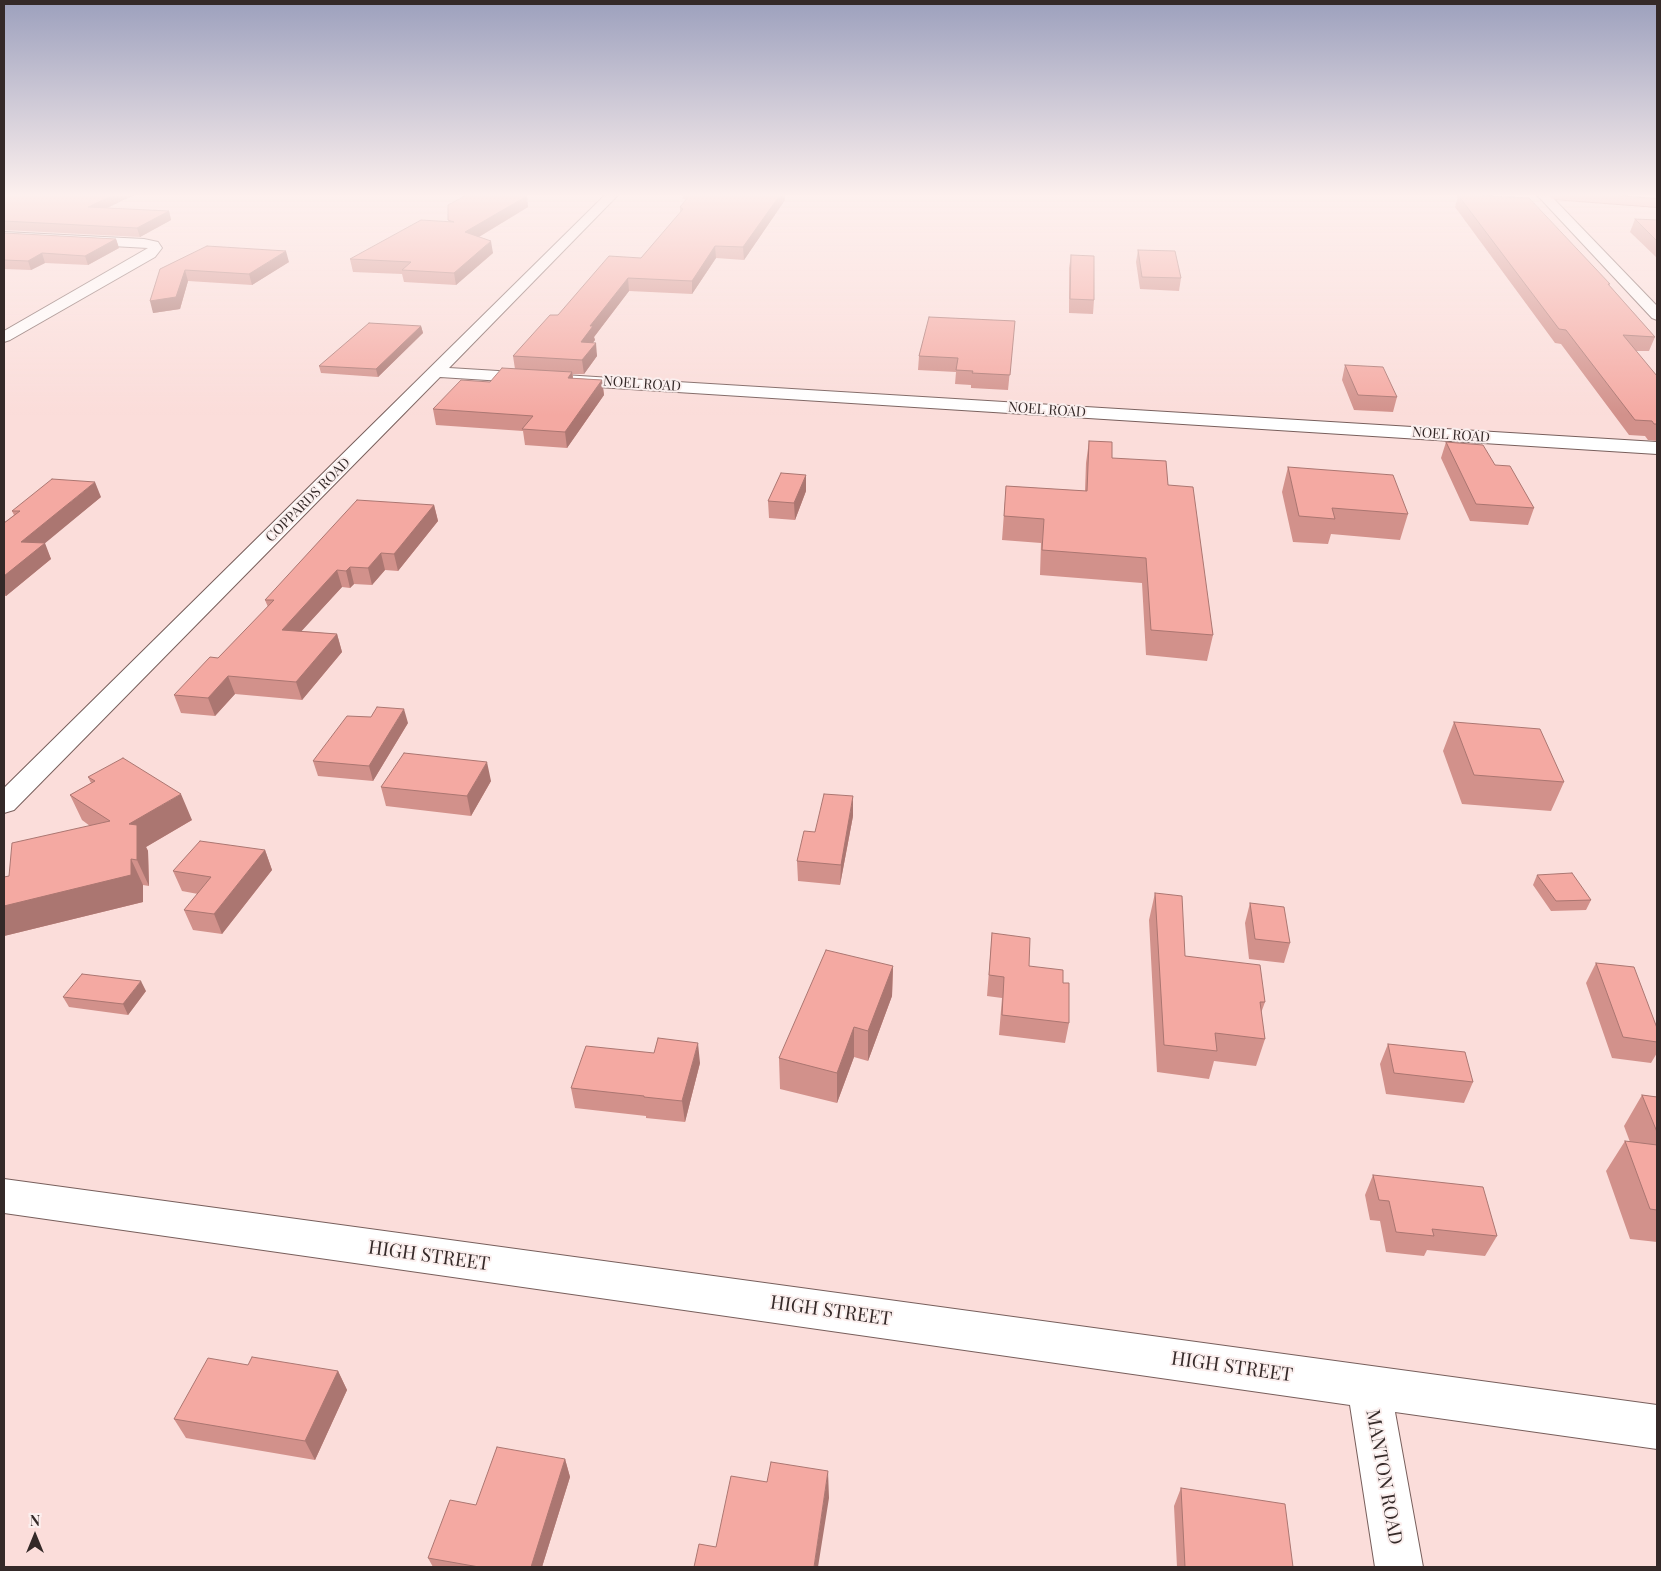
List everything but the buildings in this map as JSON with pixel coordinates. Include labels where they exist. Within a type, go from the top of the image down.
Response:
[{"type":"street","points":[[4,337],[125,268]]},
{"type":"street","name":"COPPARDS ROAD","points":[[4,804],[539,268]]},
{"type":"street","points":[[1613,268],[1657,315]]},
{"type":"street","name":"NOEL ROAD","points":[[436,372],[1657,448]]},
{"type":"street","name":"HIGH STREET","points":[[4,1196],[1657,1427]]},
{"type":"street","name":"MANTON ROAD","points":[[1369,1386],[1399,1567]]}]
